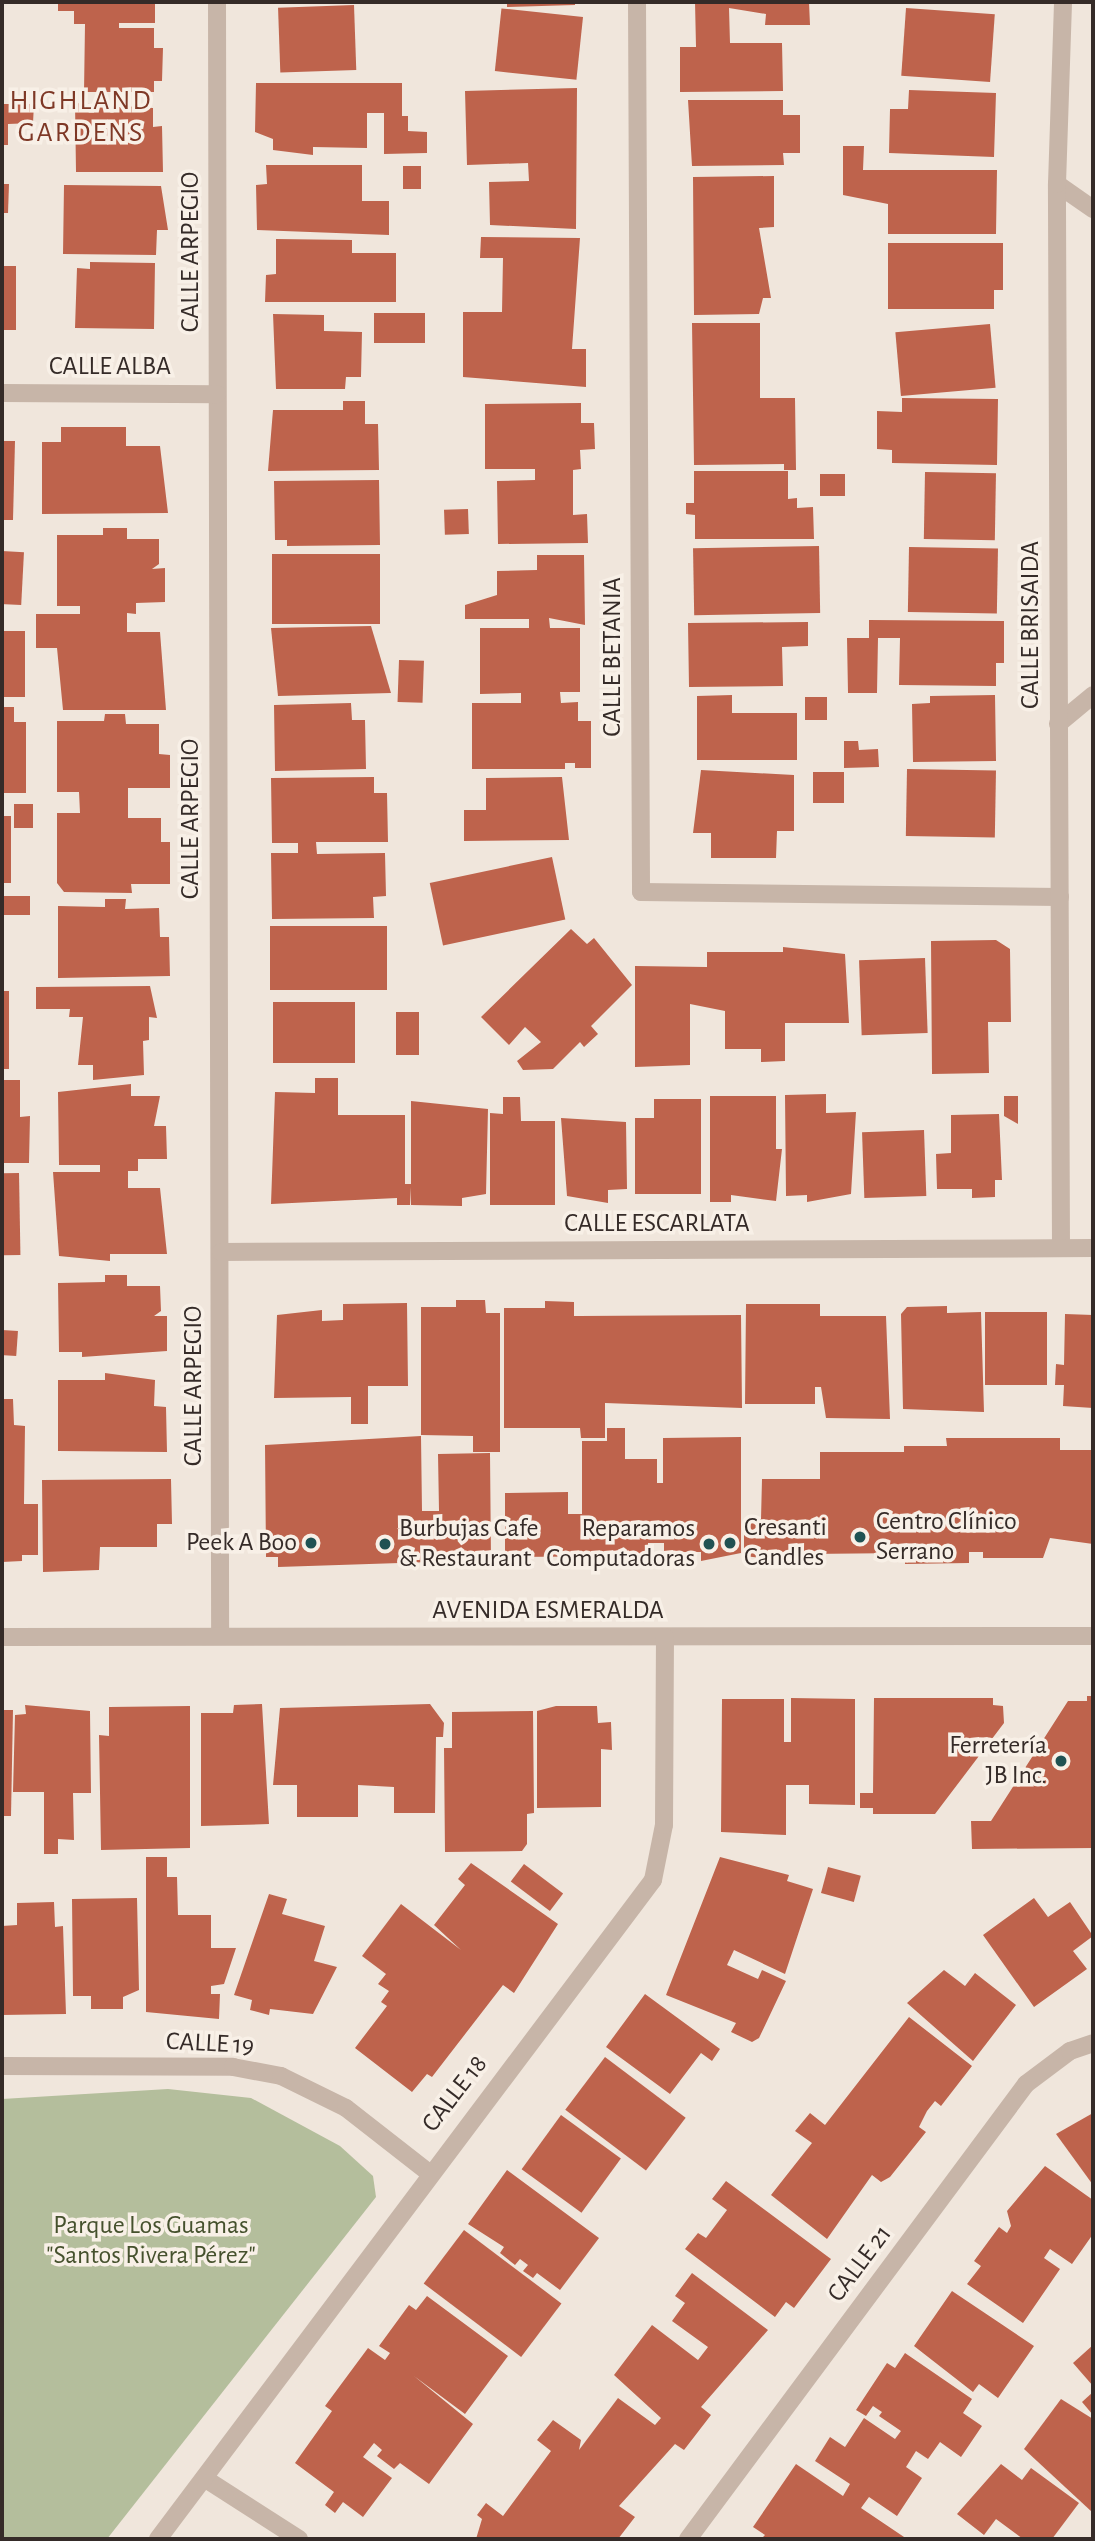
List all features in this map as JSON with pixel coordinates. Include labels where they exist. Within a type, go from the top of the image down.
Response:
[{"type":"street","name":"CALLE ARPEGIO","points":[[217,2],[220,1636]]},
{"type":"street","name":"CALLE BETANIA","points":[[637,2],[640,892],[1059,897]]},
{"type":"street","name":"CALLE BRISAIDA","points":[[1062,1248],[1057,184],[1063,2]]},
{"type":"street","points":[[1057,184],[1093,209]]},
{"type":"street","name":"CALLE ALBA","points":[[2,393],[217,394]]},
{"type":"street","points":[[1058,724],[1093,695]]},
{"type":"street","name":"CALLE ESCARLATA","points":[[221,1252],[1093,1248]]},
{"type":"street","name":"AVENIDA ESMERALDA","points":[[2,1637],[1093,1636]]},
{"type":"street","name":"CALLE 18","points":[[158,2539],[428,2172],[653,1880],[664,1825],[665,1637]]},
{"type":"street","name":"CALLE 21","points":[[688,2539],[1026,2084],[1070,2051],[1093,2043]]},
{"type":"street","name":"CALLE 19","points":[[2,2066],[233,2067],[281,2076],[346,2108],[428,2172]]},
{"type":"street","points":[[204,2478],[299,2539]]},
{"type":"green space","name":"Parque Los Guamas \"Santos Rivera Pérez\"","points":[[168,2089],[251,2098],[340,2146],[373,2176],[376,2197],[107,2539],[2,2539],[2,2099]]},
{"type":"building","points":[[58,2],[155,2],[155,23],[119,23],[119,28],[154,28],[154,48],[163,48],[162,81],[154,81],[154,92],[84,92],[85,24],[74,24],[74,11],[58,11]]},
{"type":"building","points":[[507,2],[575,2],[575,5],[507,7]]},
{"type":"building","points":[[695,2],[809,2],[810,25],[765,25],[766,14],[729,8],[730,43],[782,43],[783,91],[680,92],[680,47],[696,47]]},
{"type":"building","points":[[354,5],[356,70],[280,73],[278,8]]},
{"type":"building","points":[[501,8],[583,17],[576,80],[495,71]]},
{"type":"building","points":[[906,8],[995,14],[990,82],[901,76]]},
{"type":"building","points":[[256,83],[402,83],[402,116],[408,116],[408,131],[427,132],[427,153],[384,154],[384,113],[367,113],[367,148],[313,147],[313,155],[273,150],[273,139],[255,132]]},
{"type":"building","points":[[577,88],[576,229],[490,225],[489,182],[529,181],[528,163],[467,165],[465,91]]},
{"type":"building","points":[[909,90],[996,93],[994,157],[889,153],[890,109],[908,109]]},
{"type":"building","points":[[688,100],[783,100],[783,115],[800,115],[800,153],[783,153],[784,165],[692,166]]},
{"type":"building","points":[[75,103],[153,108],[153,127],[162,126],[163,172],[76,172]]},
{"type":"building","points":[[2,104],[34,104],[33,123],[8,124],[8,145],[2,145]]},
{"type":"building","points":[[843,146],[864,146],[863,170],[997,170],[996,234],[888,234],[888,204],[843,195]]},
{"type":"building","points":[[266,165],[362,165],[362,201],[389,201],[389,235],[257,230],[256,185],[267,184]]},
{"type":"building","points":[[403,166],[421,166],[421,189],[403,189]]},
{"type":"building","points":[[774,176],[774,227],[759,228],[771,298],[763,298],[759,314],[694,315],[693,177]]},
{"type":"building","points":[[2,184],[9,184],[8,213],[2,213]]},
{"type":"building","points":[[64,185],[161,186],[168,230],[157,230],[156,255],[63,254]]},
{"type":"building","points":[[481,237],[580,238],[572,349],[586,349],[586,387],[463,377],[463,312],[502,312],[503,258],[480,258]]},
{"type":"building","points":[[276,239],[352,240],[352,253],[396,253],[396,302],[265,302],[266,275],[276,274]]},
{"type":"building","points":[[888,243],[1003,243],[1003,290],[994,290],[994,309],[888,309]]},
{"type":"building","points":[[90,262],[155,263],[154,329],[75,328],[77,268],[90,269]]},
{"type":"building","points":[[2,266],[16,266],[16,330],[2,330]]},
{"type":"building","points":[[374,313],[425,313],[425,343],[374,343]]},
{"type":"building","points":[[273,314],[324,315],[324,331],[362,332],[361,377],[346,377],[345,389],[276,389]]},
{"type":"building","points":[[692,323],[760,323],[760,398],[795,398],[796,470],[784,470],[784,464],[694,465]]},
{"type":"building","points":[[990,324],[996,388],[901,396],[895,332]]},
{"type":"building","points":[[902,398],[998,399],[997,465],[892,463],[892,450],[877,449],[877,411],[902,412]]},
{"type":"building","points":[[343,401],[365,401],[365,424],[378,424],[379,470],[268,471],[273,410],[343,410]]},
{"type":"building","points":[[581,403],[581,423],[594,423],[595,449],[580,450],[581,469],[573,470],[573,515],[587,514],[588,543],[498,544],[497,481],[535,480],[535,469],[485,469],[485,404]]},
{"type":"building","points":[[61,427],[126,427],[126,446],[160,446],[168,513],[42,514],[42,442],[61,442]]},
{"type":"building","points":[[2,441],[15,441],[13,520],[2,520]]},
{"type":"building","points":[[694,471],[788,471],[788,499],[797,498],[797,508],[813,507],[814,539],[695,539],[695,515],[686,514],[686,503],[694,503]]},
{"type":"building","points":[[925,472],[996,473],[995,540],[924,539]]},
{"type":"building","points":[[820,474],[845,474],[845,496],[820,496]]},
{"type":"building","points":[[379,480],[380,545],[287,546],[287,540],[275,540],[274,481]]},
{"type":"building","points":[[468,509],[469,534],[445,535],[444,510]]},
{"type":"building","points":[[103,528],[127,528],[127,539],[159,539],[159,564],[152,569],[165,568],[165,602],[136,603],[136,614],[127,613],[127,632],[160,632],[166,710],[63,710],[57,648],[36,648],[36,614],[80,614],[80,606],[57,606],[57,535],[103,535]]},
{"type":"building","points":[[819,546],[820,613],[694,615],[693,548]]},
{"type":"building","points":[[909,547],[998,549],[997,614],[908,612]]},
{"type":"building","points":[[2,551],[24,552],[21,605],[2,604]]},
{"type":"building","points":[[272,554],[380,554],[380,624],[272,624]]},
{"type":"building","points":[[537,555],[584,555],[585,625],[549,618],[550,628],[580,628],[580,692],[560,692],[561,703],[578,702],[578,721],[591,721],[591,768],[575,768],[575,763],[565,763],[565,769],[472,769],[472,703],[521,703],[521,693],[480,694],[480,628],[529,628],[529,619],[465,619],[465,605],[497,595],[497,571],[537,570]]},
{"type":"building","points":[[869,620],[1004,621],[1004,663],[996,663],[996,686],[899,685],[900,638],[878,638],[877,693],[848,693],[847,638],[869,638]]},
{"type":"building","points":[[808,622],[808,646],[782,647],[783,686],[689,687],[688,623]]},
{"type":"building","points":[[371,626],[391,693],[278,696],[271,628]]},
{"type":"building","points":[[2,631],[25,631],[25,697],[2,697]]},
{"type":"building","points":[[399,660],[424,661],[423,703],[398,702]]},
{"type":"building","points":[[732,695],[732,713],[797,713],[797,760],[697,760],[697,696]]},
{"type":"building","points":[[995,695],[996,761],[913,762],[912,704],[930,703],[930,696]]},
{"type":"building","points":[[805,697],[827,697],[827,720],[805,720]]},
{"type":"building","points":[[351,703],[352,720],[365,720],[366,769],[275,771],[274,705]]},
{"type":"building","points":[[2,707],[14,707],[14,722],[26,722],[26,793],[2,793]]},
{"type":"building","points":[[105,714],[125,714],[126,724],[159,724],[159,754],[170,755],[170,788],[128,788],[128,818],[161,818],[161,842],[170,842],[170,884],[131,884],[132,893],[64,892],[57,883],[57,813],[80,813],[79,792],[57,792],[57,721],[104,721]]},
{"type":"building","points":[[844,741],[858,741],[859,750],[878,749],[879,767],[844,768]]},
{"type":"building","points":[[907,769],[996,771],[995,838],[906,836]]},
{"type":"building","points":[[701,770],[794,775],[794,831],[777,831],[776,858],[711,858],[711,833],[693,833]]},
{"type":"building","points":[[813,772],[844,772],[844,803],[813,803]]},
{"type":"building","points":[[374,777],[374,793],[387,793],[388,842],[316,842],[317,854],[385,853],[386,896],[373,897],[374,918],[272,919],[271,853],[298,853],[298,843],[272,843],[271,778]]},
{"type":"building","points":[[562,777],[569,840],[464,841],[464,810],[486,810],[486,778]]},
{"type":"building","points":[[14,804],[33,804],[33,828],[14,828]]},
{"type":"building","points":[[2,816],[11,816],[11,883],[2,883]]},
{"type":"building","points":[[552,857],[565,920],[443,946],[430,883]]},
{"type":"building","points":[[2,896],[30,896],[30,915],[2,915]]},
{"type":"building","points":[[105,899],[126,899],[125,909],[159,908],[160,937],[169,937],[170,976],[58,978],[58,906],[105,907]]},
{"type":"building","points":[[270,926],[387,926],[387,990],[270,990]]},
{"type":"building","points":[[571,929],[587,944],[594,938],[632,985],[591,1026],[598,1034],[584,1047],[580,1042],[553,1069],[523,1070],[517,1061],[541,1042],[525,1027],[509,1045],[481,1017]]},
{"type":"building","points":[[996,940],[1010,949],[1011,1022],[988,1022],[989,1073],[932,1074],[931,941]]},
{"type":"building","points":[[783,947],[845,954],[849,1023],[785,1023],[785,1061],[761,1062],[761,1049],[725,1049],[725,1011],[690,1004],[690,1065],[635,1067],[635,966],[707,967],[707,952],[783,952]]},
{"type":"building","points":[[925,958],[928,1033],[862,1035],[859,960]]},
{"type":"building","points":[[150,986],[157,1018],[149,1017],[149,1040],[143,1041],[144,1075],[93,1080],[93,1065],[78,1065],[83,1017],[69,1017],[70,1009],[36,1009],[36,987]]},
{"type":"building","points":[[2,991],[9,991],[9,1069],[2,1069]]},
{"type":"building","points":[[273,1002],[355,1002],[355,1063],[273,1063]]},
{"type":"building","points":[[396,1012],[419,1012],[419,1055],[396,1055]]},
{"type":"building","points":[[315,1078],[338,1078],[338,1115],[405,1115],[405,1184],[411,1184],[411,1101],[488,1109],[486,1194],[462,1198],[462,1206],[411,1205],[410,1187],[410,1205],[397,1205],[397,1198],[271,1204],[275,1092],[315,1093]]},
{"type":"building","points":[[2,1080],[20,1080],[20,1117],[30,1116],[29,1163],[2,1163]]},
{"type":"building","points":[[131,1084],[131,1096],[160,1096],[154,1126],[166,1126],[167,1159],[138,1159],[138,1171],[128,1171],[128,1188],[160,1188],[167,1254],[110,1254],[110,1261],[59,1256],[53,1172],[100,1172],[100,1165],[59,1165],[58,1092]]},
{"type":"building","points":[[826,1094],[826,1113],[856,1112],[851,1194],[807,1202],[807,1195],[786,1196],[785,1095]]},
{"type":"building","points":[[710,1096],[776,1096],[776,1149],[782,1149],[776,1201],[731,1195],[731,1202],[710,1202]]},
{"type":"building","points":[[1004,1096],[1018,1096],[1018,1124],[1004,1116]]},
{"type":"building","points":[[503,1097],[520,1097],[521,1121],[555,1121],[555,1205],[490,1205],[490,1113],[503,1114]]},
{"type":"building","points":[[654,1099],[701,1099],[701,1194],[635,1194],[635,1118],[654,1118]]},
{"type":"building","points":[[999,1114],[1002,1180],[995,1180],[995,1197],[972,1198],[972,1189],[937,1189],[936,1154],[951,1153],[951,1115]]},
{"type":"building","points":[[561,1118],[626,1122],[627,1189],[608,1190],[608,1203],[567,1196]]},
{"type":"building","points":[[924,1130],[926,1196],[864,1198],[862,1132]]},
{"type":"building","points":[[2,1173],[19,1173],[20,1255],[3,1255]]},
{"type":"building","points":[[105,1275],[127,1275],[127,1286],[160,1286],[161,1311],[154,1316],[167,1316],[167,1351],[82,1357],[82,1352],[59,1352],[58,1283],[105,1282]]},
{"type":"building","points":[[456,1300],[485,1300],[486,1313],[500,1313],[500,1452],[473,1452],[473,1436],[421,1435],[421,1307],[456,1307]]},
{"type":"building","points":[[545,1301],[574,1302],[574,1316],[741,1315],[742,1408],[605,1403],[605,1438],[581,1438],[580,1428],[504,1428],[504,1308],[545,1308]]},
{"type":"building","points":[[407,1303],[408,1386],[368,1386],[368,1424],[351,1424],[351,1397],[274,1398],[277,1315],[322,1310],[322,1321],[343,1320],[343,1304]]},
{"type":"building","points":[[746,1304],[820,1304],[820,1316],[886,1316],[890,1419],[826,1418],[821,1387],[815,1387],[815,1404],[745,1404]]},
{"type":"building","points":[[947,1306],[947,1313],[981,1312],[984,1412],[903,1409],[901,1314],[907,1307]]},
{"type":"building","points":[[985,1312],[1047,1312],[1047,1385],[985,1385]]},
{"type":"building","points":[[1065,1314],[1093,1315],[1093,1408],[1063,1406],[1064,1385],[1055,1385],[1056,1364],[1064,1365]]},
{"type":"building","points":[[2,1330],[18,1331],[16,1356],[2,1355]]},
{"type":"building","points":[[105,1373],[155,1380],[154,1406],[166,1407],[167,1452],[58,1451],[58,1380],[105,1380]]},
{"type":"building","points":[[2,1399],[13,1399],[14,1425],[25,1426],[24,1504],[38,1504],[38,1555],[22,1555],[22,1561],[2,1562]]},
{"type":"building","points":[[607,1428],[625,1428],[625,1459],[657,1459],[657,1483],[663,1483],[663,1438],[741,1437],[741,1553],[701,1561],[701,1552],[664,1552],[664,1543],[648,1543],[648,1556],[505,1557],[505,1493],[568,1492],[568,1514],[582,1514],[582,1441],[607,1441]]},
{"type":"building","points":[[421,1436],[422,1511],[439,1511],[438,1454],[490,1453],[491,1560],[278,1567],[278,1557],[266,1557],[265,1445]]},
{"type":"building","points":[[946,1438],[1060,1438],[1060,1450],[1093,1450],[1093,1544],[1050,1538],[1043,1558],[983,1558],[983,1552],[969,1552],[969,1563],[905,1564],[905,1553],[807,1554],[808,1563],[744,1556],[744,1519],[761,1519],[762,1479],[820,1479],[820,1452],[904,1452],[904,1446],[947,1446]]},
{"type":"building","points":[[171,1479],[172,1524],[157,1524],[157,1547],[100,1547],[99,1570],[43,1572],[42,1480]]},
{"type":"building","name":"Ferretería JB Inc.","points":[[1087,1696],[1093,1696],[1093,1848],[972,1849],[971,1821],[991,1821],[1068,1701],[1087,1701]]},
{"type":"building","points":[[791,1698],[855,1699],[855,1805],[809,1804],[809,1785],[786,1785],[786,1835],[721,1832],[722,1699],[784,1699],[784,1742],[791,1742]]},
{"type":"building","points":[[874,1698],[993,1698],[993,1705],[1003,1706],[1004,1723],[935,1814],[873,1814],[873,1808],[860,1808],[860,1793],[873,1793]]},
{"type":"building","points":[[262,1704],[269,1824],[201,1826],[201,1713],[233,1713],[234,1705]]},
{"type":"building","points":[[430,1704],[444,1723],[443,1737],[436,1737],[435,1813],[394,1813],[394,1787],[358,1785],[358,1817],[297,1817],[297,1785],[273,1785],[280,1708]]},
{"type":"building","points":[[25,1705],[90,1711],[91,1793],[73,1793],[74,1840],[58,1839],[58,1854],[44,1854],[44,1792],[13,1792],[15,1715],[26,1714]]},
{"type":"building","points":[[190,1706],[190,1848],[101,1850],[99,1735],[109,1736],[109,1707]]},
{"type":"building","points":[[556,1706],[597,1706],[598,1723],[611,1722],[612,1750],[601,1749],[601,1807],[537,1808],[537,1711]]},
{"type":"building","points":[[2,1710],[13,1710],[11,1816],[2,1816]]},
{"type":"building","points":[[533,1711],[534,1813],[527,1814],[527,1844],[522,1851],[445,1852],[444,1748],[452,1748],[452,1712]]},
{"type":"building","points":[[146,1857],[167,1857],[167,1877],[177,1877],[178,1915],[211,1915],[211,1948],[236,1948],[224,1984],[211,1986],[211,1994],[220,1994],[219,2019],[146,2012]]},
{"type":"building","points":[[720,1857],[789,1875],[787,1881],[813,1889],[785,1974],[734,1950],[727,1965],[758,1979],[762,1970],[786,1981],[759,2038],[752,2042],[731,2032],[736,2023],[666,1995]]},
{"type":"building","points":[[471,1863],[558,1924],[514,1993],[503,1985],[432,2077],[427,2074],[412,2092],[355,2048],[387,2006],[381,2002],[389,1991],[378,1984],[386,1974],[362,1956],[401,1904],[461,1950],[434,1925],[465,1885],[458,1879]]},
{"type":"building","points":[[524,1864],[563,1893],[550,1911],[511,1882]]},
{"type":"building","points":[[828,1867],[861,1876],[854,1902],[821,1893]]},
{"type":"building","points":[[269,1894],[287,1899],[282,1914],[325,1926],[314,1961],[337,1967],[313,2014],[270,2009],[269,2015],[250,2010],[252,2000],[234,1995]]},
{"type":"building","points":[[137,1898],[139,1990],[123,1997],[123,2009],[91,2009],[91,1996],[73,1996],[72,1899]]},
{"type":"building","points":[[1034,1898],[1048,1917],[1070,1902],[1093,1936],[1073,1951],[1087,1969],[1034,2007],[983,1935]]},
{"type":"building","points":[[54,1902],[55,1927],[63,1926],[66,2014],[2,2015],[2,1926],[17,1925],[17,1903]]},
{"type":"building","points":[[944,1970],[965,1986],[975,1973],[1016,2005],[973,2061],[907,2003]]},
{"type":"building","points":[[645,1994],[720,2049],[712,2061],[701,2053],[670,2094],[606,2047]]},
{"type":"building","points":[[909,2017],[972,2066],[941,2106],[935,2101],[927,2111],[919,2127],[926,2132],[890,2177],[881,2182],[872,2175],[827,2239],[771,2195],[812,2143],[795,2131],[810,2113],[825,2125]]},
{"type":"building","points":[[605,2057],[686,2118],[646,2170],[565,2110]]},
{"type":"building","points":[[1093,2113],[1093,2185],[1056,2134]]},
{"type":"building","points":[[561,2115],[621,2158],[581,2213],[522,2169]]},
{"type":"building","points":[[1045,2166],[1093,2200],[1093,2234],[1072,2264],[1050,2249],[1044,2258],[1060,2269],[1023,2323],[967,2284],[981,2266],[974,2261],[999,2227],[1007,2233],[1011,2226],[1007,2211]]},
{"type":"building","points":[[507,2170],[599,2238],[560,2290],[537,2273],[533,2278],[523,2271],[528,2265],[520,2259],[515,2265],[500,2253],[504,2247],[468,2224]]},
{"type":"building","points":[[726,2181],[831,2259],[794,2308],[786,2302],[775,2317],[685,2249],[698,2233],[706,2238],[727,2210],[712,2199]]},
{"type":"building","points":[[464,2230],[561,2303],[521,2357],[424,2284]]},
{"type":"building","points":[[692,2273],[768,2330],[701,2407],[711,2415],[684,2450],[675,2444],[619,2506],[635,2517],[618,2539],[476,2539],[482,2519],[477,2515],[486,2503],[503,2516],[551,2451],[537,2440],[553,2420],[581,2440],[579,2450],[618,2398],[655,2425],[661,2418],[614,2375],[652,2325],[698,2360],[708,2347],[672,2321],[685,2303],[675,2296]]},
{"type":"building","points":[[952,2291],[1034,2346],[998,2398],[979,2384],[973,2392],[914,2346]]},
{"type":"building","points":[[427,2296],[508,2356],[465,2414],[414,2376],[473,2424],[429,2484],[400,2463],[394,2469],[377,2456],[382,2450],[374,2443],[363,2457],[392,2478],[363,2517],[343,2502],[335,2513],[325,2505],[334,2492],[295,2463],[332,2411],[325,2406],[368,2348],[385,2360],[390,2353],[379,2346],[409,2305],[416,2310]]},
{"type":"building","points":[[1093,2345],[1093,2386],[1073,2363]]},
{"type":"building","points":[[905,2353],[972,2399],[963,2413],[982,2426],[961,2457],[940,2442],[928,2459],[916,2451],[906,2467],[922,2478],[897,2516],[869,2497],[861,2508],[907,2539],[761,2539],[765,2535],[753,2527],[796,2464],[843,2496],[850,2484],[815,2461],[830,2437],[845,2447],[864,2418],[895,2439],[901,2431],[879,2416],[882,2412],[873,2406],[866,2416],[856,2410],[887,2363],[895,2368]]},
{"type":"building","points":[[1093,2392],[1093,2415],[1082,2402]]},
{"type":"building","points":[[1061,2399],[1093,2419],[1092,2512],[1024,2449]]},
{"type":"building","points":[[1001,2464],[1022,2480],[1031,2468],[1079,2503],[1052,2539],[1023,2539],[996,2519],[984,2535],[957,2514]]},
{"type":"place","name":"Centro Clínico Serrano","points":[[860,1537]]},
{"type":"place","name":"Peek A Boo","points":[[311,1543]]},
{"type":"place","name":"Cresanti Candles","points":[[730,1543]]},
{"type":"place","name":"Burbujas Cafe & Restaurant","points":[[385,1544]]},
{"type":"place","name":"Reparamos Computadoras","points":[[709,1544]]},
{"type":"place","name":"Ferretería JB Inc.","points":[[1061,1761]]},
{"type":"district","name":"HIGHLAND GARDENS","points":[[81,117]]}]
